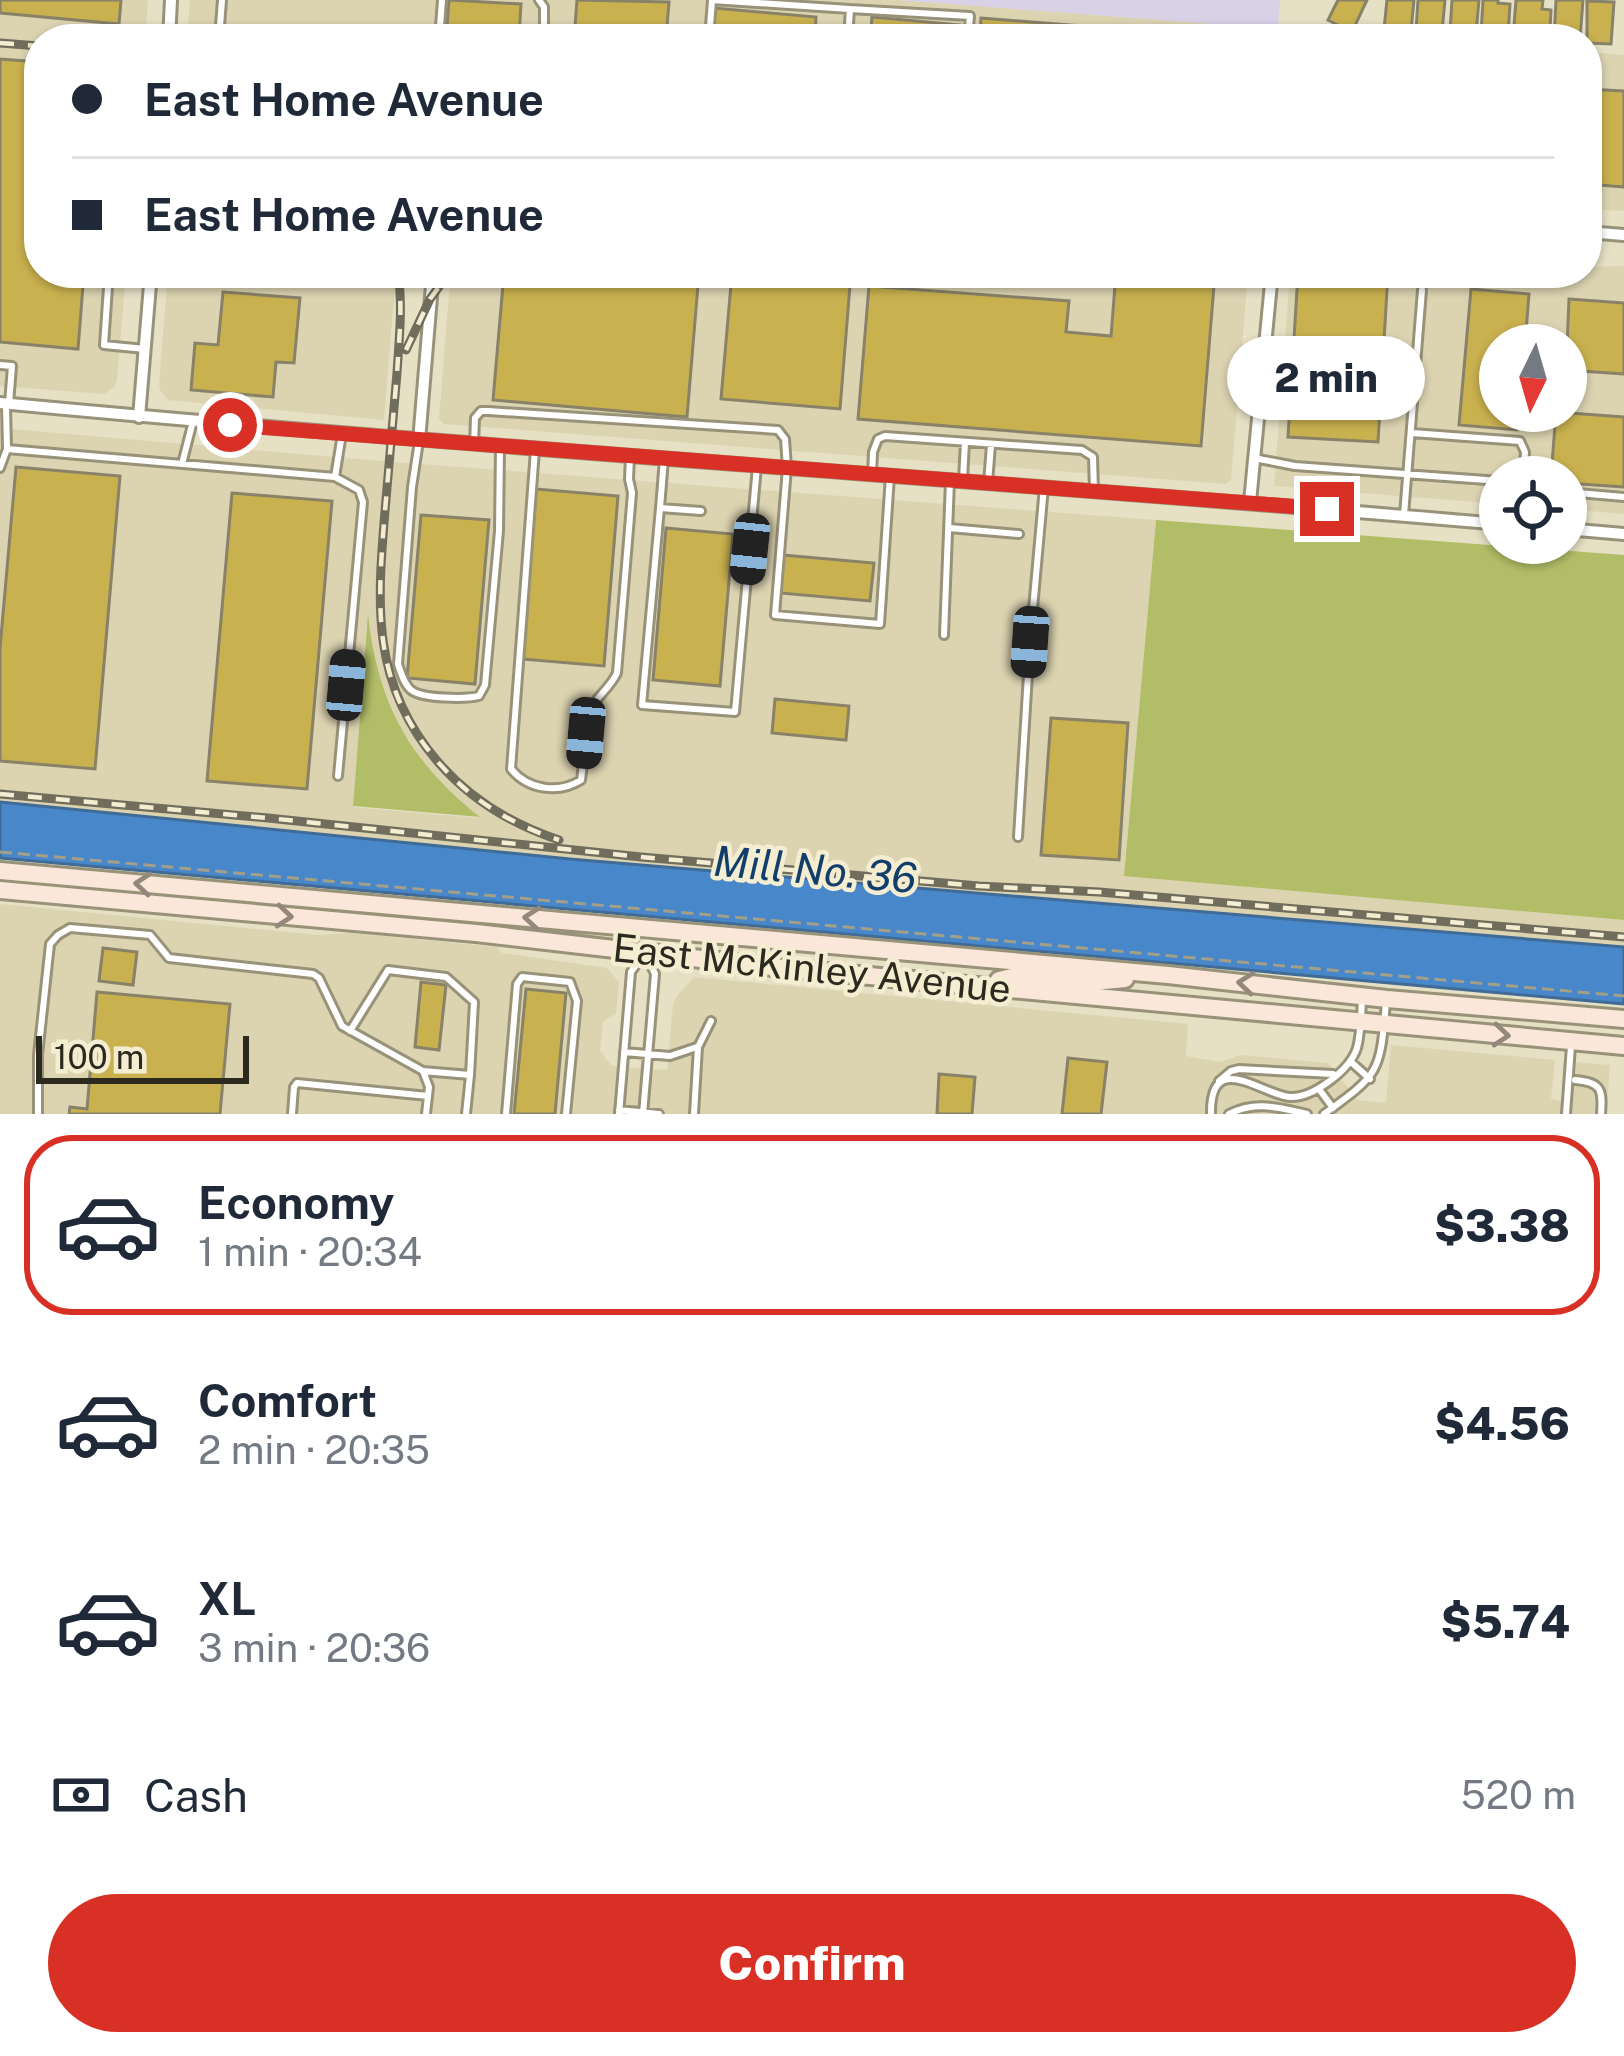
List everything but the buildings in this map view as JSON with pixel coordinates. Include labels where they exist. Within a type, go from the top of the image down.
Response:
[{"type":"main road","name":"East McKinley Avenue","points":[[0,871],[1624,1019]]},
{"type":"main road","name":"East McKinley Avenue","points":[[0,890],[1624,1046]]},
{"type":"main road","points":[[646,952],[648,928]]},
{"type":"main road","points":[[761,966],[851,962],[954,973],[967,970],[974,957]]},
{"type":"main road","points":[[994,987],[999,980],[1012,977],[1093,982],[1168,975]]},
{"type":"street","points":[[140,417],[150,288]]},
{"type":"street","points":[[419,441],[432,288]]},
{"type":"street","points":[[1250,502],[1271,288]]},
{"type":"street","points":[[5,403],[474,446],[1479,522]]},
{"type":"street","points":[[1587,531],[1624,534]]},
{"type":"lane","points":[[710,24],[712,0],[970,16],[969,24]]},
{"type":"lane","points":[[849,24],[850,9]]},
{"type":"lane","points":[[108,288],[104,345],[145,350]]},
{"type":"lane","points":[[1404,515],[1422,290]]},
{"type":"lane","points":[[0,365],[12,366],[5,403],[7,449],[0,468]]},
{"type":"lane","points":[[474,446],[475,418],[481,411],[774,429],[784,435],[787,468],[775,615],[880,624],[890,476]]},
{"type":"lane","points":[[182,464],[193,422]]},
{"type":"lane","points":[[1411,433],[1520,441],[1525,456]]},
{"type":"lane","points":[[335,477],[342,434]]},
{"type":"lane","points":[[872,475],[873,452],[878,439],[885,436],[991,443],[1089,452],[1095,465],[1094,491]]},
{"type":"lane","points":[[419,441],[398,664],[408,688],[417,694],[469,698],[479,695],[485,685],[499,531],[500,447]]},
{"type":"lane","points":[[944,635],[949,528],[965,442]]},
{"type":"lane","points":[[988,483],[991,443]]},
{"type":"lane","points":[[7,449],[335,477],[359,490],[363,502],[338,776]]},
{"type":"lane","points":[[535,450],[511,769],[519,779],[539,787],[567,789],[581,780],[590,710],[617,674],[632,493],[630,457]]},
{"type":"lane","points":[[1254,458],[1294,466],[1479,479]]},
{"type":"lane","points":[[664,459],[642,705],[735,712],[757,466]]},
{"type":"lane","points":[[1018,837],[1044,487]]},
{"type":"lane","points":[[1587,493],[1624,496]]},
{"type":"lane","points":[[660,508],[701,511]]},
{"type":"lane","points":[[949,528],[1019,534]]},
{"type":"lane","points":[[38,1114],[38,1055],[50,944],[70,928],[150,935],[169,958],[313,974],[342,1026],[423,1071],[470,1075]]},
{"type":"lane","points":[[646,952],[632,972],[619,1112],[659,1114]]},
{"type":"lane","points":[[643,1113],[655,974],[646,952]]},
{"type":"lane","points":[[350,1030],[388,970],[446,977],[474,1002],[466,1114]]},
{"type":"lane","points":[[506,1114],[517,984],[522,977],[570,982],[577,1001],[566,1114]]},
{"type":"lane","points":[[1214,1094],[1232,1078],[1282,1096],[1319,1089],[1356,1050],[1362,996]]},
{"type":"lane","points":[[1324,1114],[1370,1079],[1380,1058],[1387,999]]},
{"type":"lane","points":[[694,1114],[698,1046],[711,1021]]},
{"type":"lane","points":[[1566,1114],[1572,1041]]},
{"type":"lane","points":[[624,1052],[670,1056],[698,1046]]},
{"type":"lane","points":[[1350,1061],[1370,1079]]},
{"type":"lane","points":[[1211,1114],[1214,1094],[1224,1076],[1239,1069],[1336,1073]]},
{"type":"lane","points":[[423,1071],[429,1087],[426,1114]]},
{"type":"lane","points":[[1575,1080],[1599,1087],[1601,1114]]},
{"type":"lane","points":[[292,1114],[297,1082],[428,1096]]},
{"type":"lane","points":[[1319,1089],[1333,1108]]},
{"type":"lane","points":[[1229,1114],[1259,1105],[1307,1114]]},
{"type":"path","points":[[0,852],[1624,996]]},
{"type":"shaded area","points":[[0,0],[148,0],[146,24],[24,24],[24,288],[125,288],[115,386],[105,394],[0,386]]},
{"type":"shaded area","points":[[190,0],[898,0],[1215,24],[188,24]]},
{"type":"shaded area","points":[[897,0],[1280,0],[1278,24],[1212,24]]},
{"type":"shaded area","points":[[1602,53],[1624,55],[1624,211],[1602,210]]},
{"type":"shaded area","points":[[1624,266],[1624,514],[1587,511],[1587,456],[1479,456],[1479,502],[1274,486],[1289,288],[1602,288],[1602,267]]},
{"type":"shaded area","points":[[167,288],[395,288],[384,420],[168,400],[159,384]]},
{"type":"shaded area","points":[[449,288],[1247,288],[1231,480],[1226,484],[444,424],[439,419]]},
{"type":"shaded area","points":[[0,428],[1156,520],[1124,875],[1624,920],[1624,947],[570,859],[0,802]],"holes":[[[367,624],[377,673],[400,727],[433,776],[479,818],[353,807]]]},
{"type":"shaded area","points":[[0,904],[497,947],[502,953],[607,968],[619,982],[616,1014],[603,1021],[600,1051],[612,1066],[667,1070],[673,1004],[694,977],[1188,1024],[1186,1056],[1220,1062],[1241,1055],[1328,1063],[1358,1100],[1386,1103],[1391,1045],[1555,1060],[1551,1099],[1570,1102],[1574,1062],[1610,1065],[1606,1114],[0,1114]]},
{"type":"green space","points":[[1156,520],[1479,544],[1479,564],[1587,564],[1587,552],[1624,555],[1624,920],[1124,876]]},
{"type":"green space","points":[[368,614],[379,675],[401,728],[434,774],[480,817],[353,806]]},
{"type":"water","points":[[0,802],[570,859],[1624,947],[1624,1004],[0,858]]},
{"type":"railway","points":[[0,43],[24,45]]},
{"type":"railway","points":[[399,288],[400,336],[380,579],[383,643],[390,673],[416,733],[451,776],[493,809],[559,840]]},
{"type":"railway","points":[[406,350],[438,288]]},
{"type":"railway","points":[[0,794],[641,857],[1624,937]]},
{"type":"route","points":[[230,425],[1327,509]]},
{"type":"water label","name":"Mill No. 36","points":[[815,869]]}]
